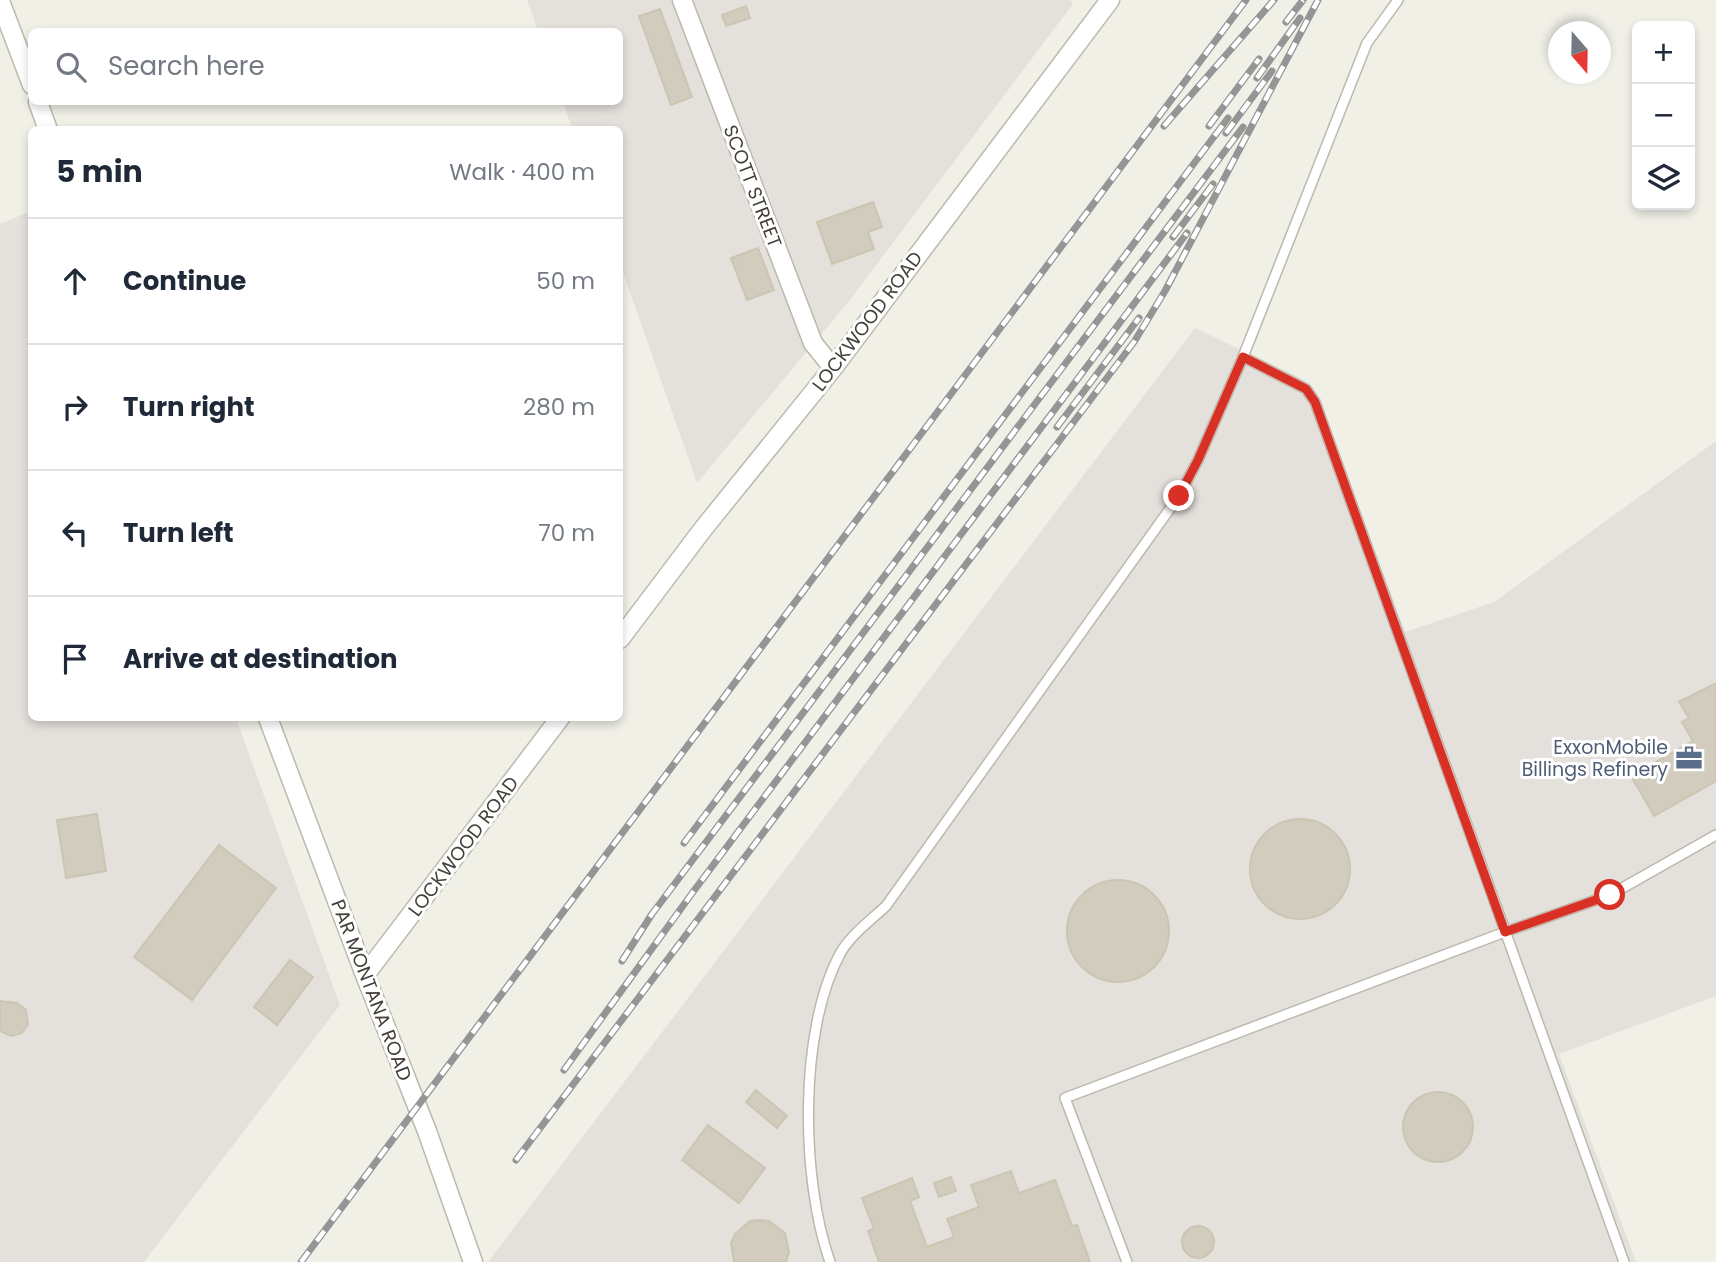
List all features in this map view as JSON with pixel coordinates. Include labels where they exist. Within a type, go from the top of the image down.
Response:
[{"type":"street","name":"SCOTT STREET","points":[[682,0],[813,343],[833,368]]},
{"type":"street","name":"LOCKWOOD ROAD","points":[[623,635],[703,529],[833,368],[1110,0]]},
{"type":"street","points":[[0,1],[28,74]]},
{"type":"street","points":[[39,105],[47,126]]},
{"type":"street","name":"PAR MONTANA ROAD","points":[[269,721],[427,1132],[473,1262]]},
{"type":"street","name":"LOCKWOOD ROAD","points":[[365,975],[558,721]]},
{"type":"lane","points":[[830,1262],[816,1208],[809,1121],[811,1068],[828,979],[842,949],[886,906],[1179,496],[1198,460],[1243,357],[1367,43],[1398,0]]},
{"type":"lane","points":[[1243,357],[1306,389],[1315,402],[1624,1262]]},
{"type":"lane","points":[[1127,1262],[1065,1098],[1610,895],[1716,835]]},
{"type":"shaded area","points":[[527,0],[1071,0],[1073,4],[849,301],[697,483],[623,273],[623,126],[571,126],[564,105],[623,105],[623,28],[537,28]]},
{"type":"shaded area","points":[[28,212],[28,721],[237,721],[340,1005],[144,1262],[0,1262],[0,224]]},
{"type":"shaded area","points":[[1195,328],[1302,379],[1316,392],[1405,632],[1494,602],[1716,441],[1716,996],[1559,1054],[1636,1262],[488,1262]]},
{"type":"building","points":[[746,6],[750,18],[726,26],[722,15]]},
{"type":"building","points":[[660,9],[692,97],[671,105],[639,16]]},
{"type":"building","points":[[873,202],[882,227],[868,232],[874,249],[832,264],[817,222]]},
{"type":"building","points":[[758,248],[774,290],[747,300],[731,258]]},
{"type":"building","name":"ExxonMobile Billings Refinery","points":[[1716,683],[1716,781],[1654,816],[1631,776],[1693,741],[1682,722],[1689,718],[1679,702]]},
{"type":"building","points":[[97,814],[106,871],[66,878],[57,820]]},
{"type":"building","points":[[1300,819],[1319,822],[1336,833],[1347,850],[1350,869],[1347,888],[1336,905],[1319,916],[1300,919],[1281,916],[1264,905],[1253,888],[1250,869],[1253,850],[1264,833],[1281,822]]},
{"type":"building","points":[[219,845],[276,888],[192,1000],[134,957]]},
{"type":"building","points":[[1118,880],[1147,888],[1161,902],[1169,931],[1161,960],[1147,974],[1118,982],[1089,974],[1075,960],[1067,931],[1075,902],[1089,888]]},
{"type":"building","points":[[290,960],[313,977],[277,1025],[254,1007]]},
{"type":"building","points":[[0,1001],[17,1003],[26,1010],[28,1025],[22,1033],[11,1036],[0,1031]]},
{"type":"building","points":[[756,1090],[787,1116],[777,1128],[746,1102]]},
{"type":"building","points":[[1445,1092],[1458,1098],[1467,1107],[1471,1113],[1471,1141],[1463,1152],[1452,1160],[1431,1162],[1413,1152],[1405,1141],[1403,1120],[1413,1102],[1424,1094]]},
{"type":"building","points":[[708,1125],[765,1168],[739,1203],[682,1160]]},
{"type":"building","points":[[1011,1171],[1019,1193],[1055,1180],[1072,1226],[1077,1225],[1090,1262],[879,1262],[868,1231],[874,1229],[862,1198],[912,1178],[919,1197],[910,1201],[927,1247],[954,1237],[947,1219],[979,1207],[971,1185]]},
{"type":"building","points":[[951,1177],[956,1191],[939,1197],[934,1183]]},
{"type":"building","points":[[750,1221],[769,1221],[785,1233],[789,1252],[786,1262],[734,1262],[731,1243],[735,1234]]},
{"type":"building","points":[[1198,1226],[1210,1230],[1214,1242],[1210,1254],[1198,1258],[1186,1254],[1182,1242],[1186,1230]]},
{"type":"railway","points":[[301,1262],[1246,0]]},
{"type":"railway","points":[[1164,126],[1274,0]]},
{"type":"railway","points":[[1286,22],[1303,0]]},
{"type":"railway","points":[[516,1160],[1134,342],[1165,291],[1318,0]]},
{"type":"railway","points":[[1257,78],[1300,18]]},
{"type":"railway","points":[[1209,126],[1259,59]]},
{"type":"railway","points":[[1226,133],[1272,71]]},
{"type":"railway","points":[[684,843],[1228,118]]},
{"type":"railway","points":[[622,961],[652,914],[1243,127]]},
{"type":"railway","points":[[1173,237],[1213,184]]},
{"type":"railway","points":[[564,1070],[693,892],[1187,233]]},
{"type":"railway","points":[[1057,427],[1139,318]]},
{"type":"place","name":"ExxonMobile Billings Refinery","points":[[1689,758]]},
{"type":"route","points":[[1179,496],[1198,460],[1243,357],[1306,389],[1315,402],[1505,932],[1610,895]]}]
